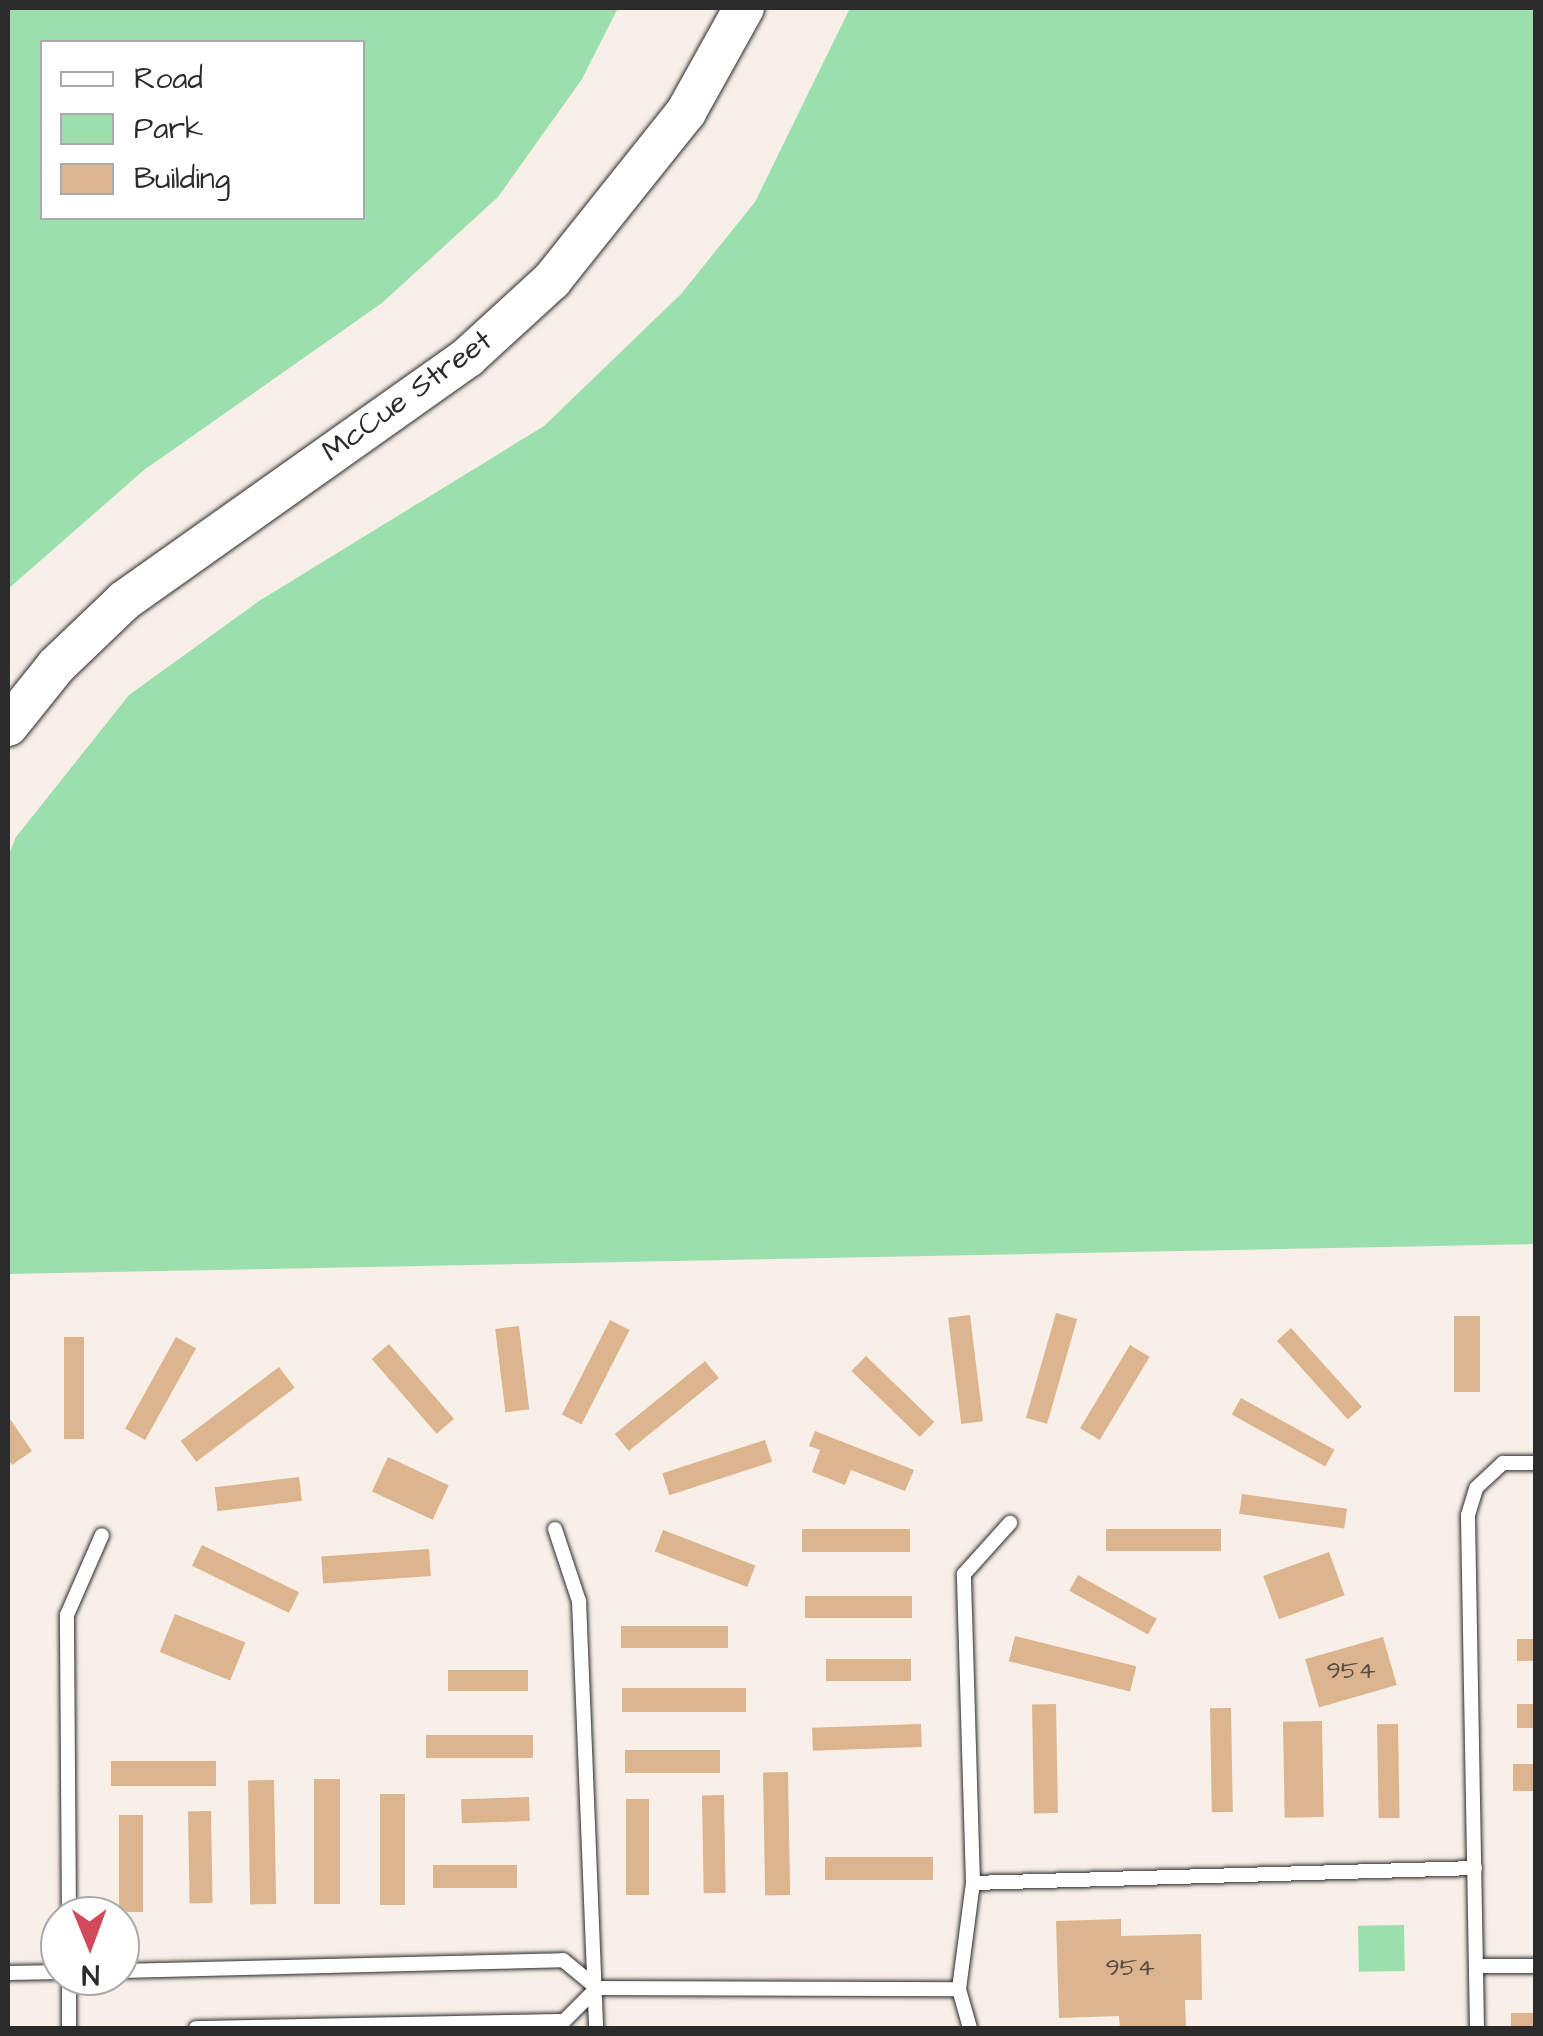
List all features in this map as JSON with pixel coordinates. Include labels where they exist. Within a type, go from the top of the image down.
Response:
[{"type":"main road","name":"McCue Street","points":[[8,726],[56,666],[125,600],[468,356],[552,280],[686,112],[744,8]]},
{"type":"lane","points":[[1477,2028],[1468,1514],[1476,1488],[1503,1464],[1536,1463]]},
{"type":"lane","points":[[970,2028],[958,1989],[974,1883],[964,1574],[1010,1523]]},
{"type":"lane","points":[[554,1529],[580,1601],[596,2028]]},
{"type":"lane","points":[[69,1896],[67,1615],[102,1535]]},
{"type":"lane","points":[[974,1883],[1475,1868]]},
{"type":"lane","points":[[140,1971],[563,1960],[597,1988],[958,1989]]},
{"type":"lane","points":[[1476,1966],[1536,1966]]},
{"type":"lane","points":[[8,1973],[40,1972]]},
{"type":"lane","points":[[196,2028],[564,2021],[597,1988]]},
{"type":"lane","points":[[69,1996],[69,2028]]},
{"type":"green space","points":[[8,8],[618,8],[582,79],[498,197],[382,303],[144,470],[8,589]]},
{"type":"green space","points":[[850,8],[1535,8],[1535,1244],[8,1274],[8,856],[16,837],[129,695],[259,601],[544,426],[681,294],[755,202]]},
{"type":"green space","points":[[1404,1925],[1405,1971],[1359,1972],[1358,1926]]},
{"type":"building","points":[[1056,1313],[1077,1319],[1047,1424],[1026,1418]]},
{"type":"building","points":[[970,1315],[983,1421],[961,1424],[948,1318]]},
{"type":"building","points":[[1454,1316],[1480,1316],[1480,1392],[1454,1392]]},
{"type":"building","points":[[610,1320],[630,1330],[581,1424],[562,1414]]},
{"type":"building","points":[[519,1326],[529,1409],[505,1412],[495,1329]]},
{"type":"building","points":[[1291,1328],[1362,1407],[1348,1419],[1277,1341]]},
{"type":"building","points":[[64,1337],[84,1337],[84,1439],[64,1439]]},
{"type":"building","points":[[176,1337],[196,1348],[145,1440],[125,1429]]},
{"type":"building","points":[[389,1344],[454,1419],[437,1434],[372,1359]]},
{"type":"building","points":[[1130,1345],[1150,1357],[1100,1440],[1080,1428]]},
{"type":"building","points":[[866,1356],[934,1422],[920,1437],[851,1371]]},
{"type":"building","points":[[705,1361],[719,1378],[629,1451],[615,1434]]},
{"type":"building","points":[[279,1367],[295,1388],[196,1462],[181,1441]]},
{"type":"building","points":[[1241,1398],[1335,1450],[1325,1466],[1232,1415]]},
{"type":"building","points":[[8,1416],[32,1451],[12,1465],[8,1458]]},
{"type":"building","points":[[815,1431],[914,1470],[905,1491],[851,1470],[845,1485],[812,1472],[820,1450],[809,1446]]},
{"type":"building","points":[[765,1440],[772,1462],[669,1495],[662,1473]]},
{"type":"building","points":[[388,1457],[449,1485],[433,1520],[372,1491]]},
{"type":"building","points":[[299,1477],[302,1501],[218,1511],[215,1487]]},
{"type":"building","points":[[1242,1494],[1347,1509],[1344,1529],[1239,1514]]},
{"type":"building","points":[[802,1529],[910,1529],[910,1552],[802,1552]]},
{"type":"building","points":[[1106,1529],[1221,1529],[1221,1551],[1106,1551]]},
{"type":"building","points":[[663,1530],[755,1565],[747,1587],[655,1551]]},
{"type":"building","points":[[202,1545],[299,1592],[289,1613],[192,1566]]},
{"type":"building","points":[[429,1549],[431,1576],[323,1583],[321,1557]]},
{"type":"building","points":[[1329,1552],[1345,1595],[1279,1619],[1263,1576]]},
{"type":"building","points":[[1078,1575],[1157,1619],[1148,1634],[1069,1591]]},
{"type":"building","points":[[805,1596],[912,1596],[912,1618],[805,1618]]},
{"type":"building","points":[[175,1614],[245,1642],[230,1680],[160,1652]]},
{"type":"building","points":[[621,1626],[728,1626],[728,1648],[621,1648]]},
{"type":"building","points":[[1015,1636],[1136,1666],[1130,1691],[1009,1661]]},
{"type":"building","points":[[1383,1637],[1397,1685],[1319,1707],[1305,1659]]},
{"type":"building","points":[[1517,1639],[1536,1639],[1536,1661],[1517,1661]]},
{"type":"building","points":[[826,1659],[911,1659],[911,1681],[826,1681]]},
{"type":"building","points":[[448,1670],[528,1670],[528,1691],[448,1691]]},
{"type":"building","points":[[622,1688],[746,1688],[746,1712],[622,1712]]},
{"type":"building","points":[[1032,1704],[1056,1704],[1058,1813],[1034,1813]]},
{"type":"building","points":[[1517,1704],[1536,1704],[1536,1728],[1517,1728]]},
{"type":"building","points":[[1210,1708],[1231,1708],[1233,1812],[1212,1812]]},
{"type":"building","points":[[1322,1721],[1324,1817],[1285,1818],[1283,1722]]},
{"type":"building","points":[[921,1724],[922,1747],[813,1751],[812,1728]]},
{"type":"building","points":[[1377,1724],[1398,1724],[1400,1818],[1379,1818]]},
{"type":"building","points":[[426,1735],[533,1735],[533,1758],[426,1758]]},
{"type":"building","points":[[625,1750],[720,1750],[720,1773],[625,1773]]},
{"type":"building","points":[[111,1761],[216,1761],[216,1786],[111,1786]]},
{"type":"building","points":[[1513,1764],[1536,1764],[1536,1791],[1513,1791]]},
{"type":"building","points":[[763,1772],[788,1772],[790,1895],[765,1895]]},
{"type":"building","points":[[314,1779],[340,1779],[340,1904],[314,1904]]},
{"type":"building","points":[[248,1780],[274,1780],[276,1904],[250,1904]]},
{"type":"building","points":[[380,1794],[405,1794],[405,1905],[380,1905]]},
{"type":"building","points":[[702,1795],[724,1795],[726,1893],[704,1893]]},
{"type":"building","points":[[529,1797],[530,1821],[462,1823],[461,1799]]},
{"type":"building","points":[[626,1799],[649,1799],[649,1895],[626,1895]]},
{"type":"building","points":[[188,1811],[211,1811],[213,1903],[190,1903]]},
{"type":"building","points":[[119,1815],[143,1815],[143,1912],[140,1896],[119,1896]]},
{"type":"building","points":[[825,1857],[933,1857],[933,1880],[825,1880]]},
{"type":"building","points":[[433,1865],[517,1865],[517,1888],[433,1888]]},
{"type":"building","points":[[1121,1919],[1121,1936],[1201,1934],[1202,2000],[1185,2000],[1186,2028],[1120,2028],[1119,2016],[1059,2018],[1056,1921]]},
{"type":"building","points":[[1511,2013],[1536,2013],[1536,2028],[1511,2028]]}]
